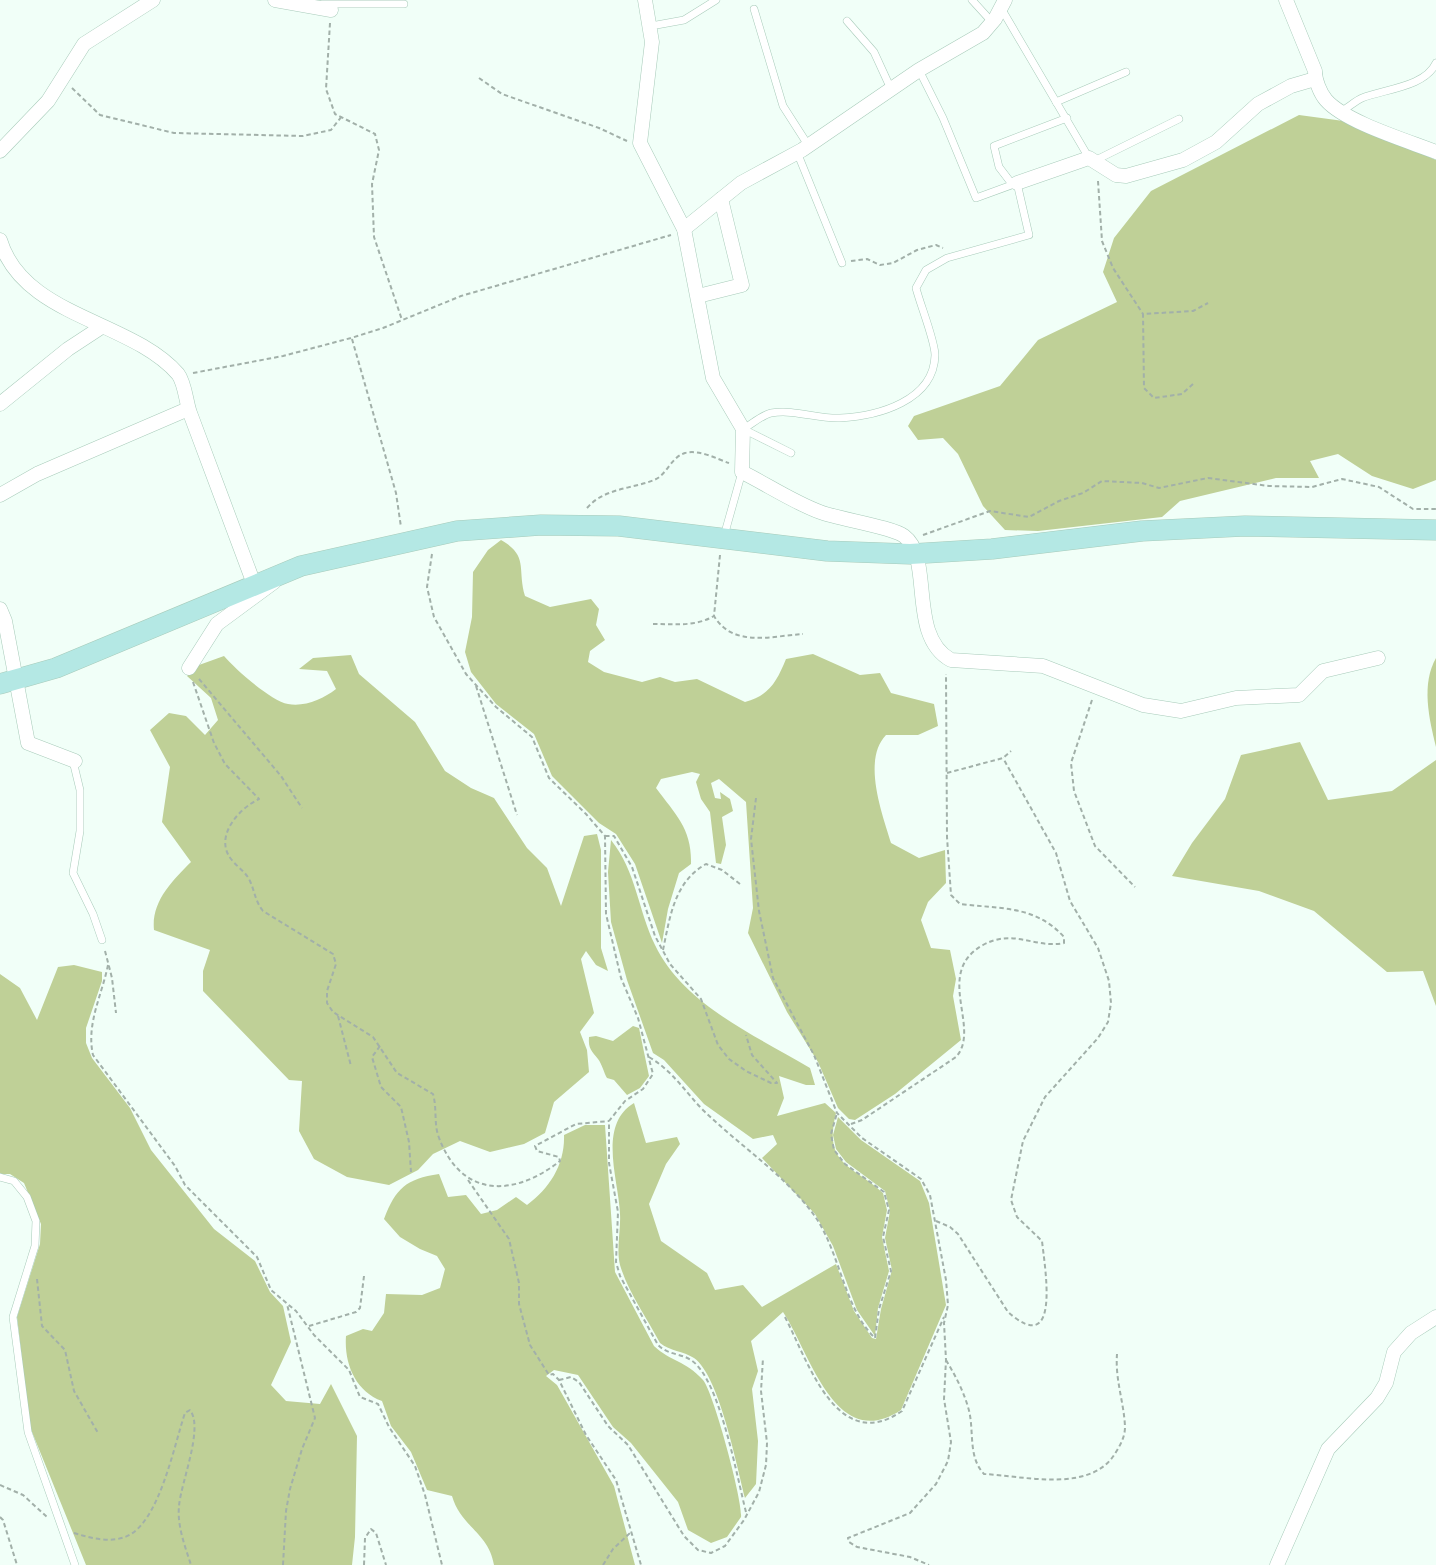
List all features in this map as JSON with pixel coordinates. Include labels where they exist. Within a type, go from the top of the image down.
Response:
[{"type":"street","points":[[0,151],[48,101],[84,44],[153,0]]},
{"type":"street","points":[[275,0],[331,10]]},
{"type":"street","points":[[645,0],[652,42],[640,143],[684,230],[713,378],[743,429],[742,470],[820,512],[904,535],[913,548],[921,604],[934,641],[949,659],[1043,666],[1143,705],[1181,711],[1236,698],[1299,695],[1323,671],[1378,658]]},
{"type":"street","points":[[1286,0],[1315,70],[1316,79],[1327,101],[1355,119],[1436,152]]},
{"type":"street","points":[[684,230],[741,183],[803,149],[919,70],[983,33],[1003,4]]},
{"type":"street","points":[[1015,183],[1093,161],[1116,175],[1126,176],[1183,160],[1216,142],[1258,104],[1291,86],[1316,79]]},
{"type":"street","points":[[698,296],[742,285],[722,199]]},
{"type":"street","points":[[0,240],[3,260],[28,285],[100,328],[139,344],[179,375],[188,409],[254,584]]},
{"type":"street","points":[[0,404],[68,349],[100,328]]},
{"type":"street","points":[[0,495],[37,474],[188,409]]},
{"type":"street","points":[[8,682],[56,668],[287,572],[457,531],[541,525],[619,526],[828,551],[913,548],[992,549],[1142,531],[1245,526],[1436,530]]},
{"type":"street","points":[[189,668],[217,624],[287,572]]},
{"type":"street","points":[[0,609],[5,621],[8,682],[28,743],[74,760]]},
{"type":"street","points":[[1277,1565],[1328,1449],[1377,1398],[1386,1383],[1394,1352],[1411,1333],[1436,1317]]},
{"type":"lane","points":[[651,26],[684,20],[716,0]]},
{"type":"lane","points":[[972,0],[992,22]]},
{"type":"lane","points":[[316,6],[331,2],[404,4]]},
{"type":"lane","points":[[1003,4],[1056,102],[1093,161],[1179,119]]},
{"type":"lane","points":[[754,9],[783,106],[803,149],[842,263]]},
{"type":"lane","points":[[848,21],[874,52],[891,89]]},
{"type":"lane","points":[[1342,111],[1359,99],[1422,78],[1432,72],[1436,63]]},
{"type":"lane","points":[[919,70],[943,118],[976,198],[1015,183]]},
{"type":"lane","points":[[1056,102],[1126,72]]},
{"type":"lane","points":[[743,429],[769,414],[790,412],[839,418],[876,413],[909,401],[928,380],[935,354],[916,288],[926,270],[949,258],[1029,235],[1015,183],[999,167],[994,146],[1067,118]]},
{"type":"lane","points":[[743,429],[791,453]]},
{"type":"lane","points":[[723,540],[742,470]]},
{"type":"lane","points":[[74,760],[80,790],[80,831],[73,873],[93,914],[102,940]]},
{"type":"lane","points":[[0,1178],[14,1181],[27,1197],[36,1221],[33,1253],[13,1317],[28,1432],[75,1565]]},
{"type":"path","points":[[331,10],[326,89],[335,114],[375,134],[379,150],[372,184],[374,237],[402,320]]},
{"type":"path","points":[[479,78],[502,94],[599,128],[643,148]]},
{"type":"path","points":[[63,80],[99,116],[174,133],[303,136],[331,130],[342,116]]},
{"type":"path","points":[[1093,161],[1102,241],[1113,268],[1143,314],[1144,388],[1154,398],[1182,394],[1193,384]]},
{"type":"path","points":[[179,375],[283,356],[351,338],[461,296],[684,230]]},
{"type":"path","points":[[842,263],[867,259],[880,265],[893,263],[917,250],[936,245],[942,246],[949,258]]},
{"type":"path","points":[[1143,314],[1193,311],[1208,303]]},
{"type":"path","points":[[351,338],[396,493],[401,530]]},
{"type":"path","points":[[585,525],[587,507],[595,499],[657,479],[676,457],[687,452],[702,453],[742,470]]},
{"type":"path","points":[[913,548],[937,529],[990,511],[1029,517],[1059,501],[1083,493],[1102,481],[1142,483],[1159,488],[1208,478],[1269,486],[1312,487],[1342,479],[1379,488],[1413,508],[1436,509]]},
{"type":"path","points":[[433,536],[427,587],[434,617],[466,674],[496,707],[532,737],[549,778],[605,836],[606,914],[621,978],[650,1057],[653,1074],[643,1089],[625,1101],[609,1121],[609,1163],[618,1212],[616,1262],[621,1276],[658,1345],[666,1352],[691,1360],[711,1387],[746,1512]]},
{"type":"path","points":[[723,540],[718,565],[714,616],[727,633],[740,637],[803,634]]},
{"type":"path","points":[[653,624],[690,624],[704,622],[714,616]]},
{"type":"path","points":[[851,1124],[862,1120],[956,1057],[963,1049],[966,1037],[958,994],[964,966],[974,951],[997,939],[1016,937],[1057,945],[1064,944],[1064,937],[1051,922],[1033,913],[960,904],[954,900],[948,849],[946,672],[949,659]]},
{"type":"path","points":[[189,668],[281,776],[302,808]]},
{"type":"path","points":[[189,668],[214,743],[225,764],[259,799],[246,805],[236,816],[226,834],[225,846],[231,859],[250,880],[257,903],[263,911],[333,954],[336,964],[327,991],[327,1003],[338,1015],[373,1037],[397,1073],[432,1094],[438,1134],[458,1169],[509,1239],[519,1283],[519,1304],[530,1345],[549,1375],[553,1374],[558,1380],[586,1435],[616,1480],[640,1565]]},
{"type":"path","points":[[474,683],[518,815]]},
{"type":"path","points":[[1096,686],[1071,763],[1074,791],[1095,846],[1135,887]]},
{"type":"path","points":[[947,773],[1003,758],[1011,750]]},
{"type":"path","points":[[936,1221],[958,1234],[1008,1312],[1031,1327],[1037,1326],[1042,1320],[1047,1300],[1042,1241],[1017,1218],[1011,1200],[1011,1190],[1023,1141],[1032,1120],[1045,1097],[1098,1038],[1108,1022],[1111,1003],[1109,981],[1098,948],[1070,901],[1056,853],[1003,758]]},
{"type":"path","points":[[756,798],[751,839],[759,910],[773,978],[814,1055],[837,1113],[851,1124],[861,1138],[921,1179],[930,1195],[936,1221],[947,1288],[944,1323],[946,1360],[944,1399],[951,1442],[948,1461],[936,1485],[910,1513],[848,1538],[849,1542],[857,1547],[910,1557],[929,1565]]},
{"type":"path","points":[[605,836],[614,836],[632,867],[655,936],[670,964],[701,999],[712,1034],[729,1059],[746,1071],[771,1083],[777,1083],[752,1055],[746,1035]]},
{"type":"path","points":[[663,951],[672,908],[681,887],[697,869],[706,864],[722,870],[740,884]]},
{"type":"path","points":[[102,940],[116,1012]]},
{"type":"path","points":[[108,965],[92,1022],[90,1039],[93,1055],[175,1166],[185,1185],[256,1257],[271,1290],[349,1370],[360,1397],[378,1404],[389,1426],[415,1466],[425,1495],[442,1565]]},
{"type":"path","points":[[338,1015],[351,1066]]},
{"type":"path","points":[[380,1046],[372,1057],[375,1073],[381,1087],[401,1107],[410,1142],[411,1172]]},
{"type":"path","points":[[650,1057],[666,1067],[704,1111],[764,1162],[814,1215],[831,1246],[856,1310],[875,1338],[879,1309],[891,1271],[883,1237],[889,1210],[884,1192],[845,1164],[834,1150],[831,1134],[837,1113]]},
{"type":"path","points":[[466,1177],[480,1186],[498,1188],[516,1185],[560,1161],[559,1157],[537,1151],[535,1146],[540,1142],[560,1135],[576,1124],[609,1121]]},
{"type":"path","points":[[33,1253],[42,1326],[65,1350],[74,1390],[98,1433]]},
{"type":"path","points":[[308,1327],[356,1312],[360,1308],[364,1276]]},
{"type":"path","points":[[283,1565],[286,1511],[290,1490],[302,1449],[315,1418],[287,1304]]},
{"type":"path","points":[[785,1317],[834,1408],[857,1422],[873,1424],[890,1419],[902,1411],[938,1326],[946,1315]]},
{"type":"path","points":[[946,1360],[963,1390],[969,1410],[978,1467],[984,1474],[1081,1478],[1104,1469],[1122,1442],[1125,1427],[1115,1374],[1117,1354]]},
{"type":"path","points":[[558,1380],[571,1377],[579,1382],[608,1426],[628,1445],[684,1536],[698,1550],[711,1553],[724,1546],[744,1520],[746,1512],[759,1492],[766,1465],[767,1443],[761,1390],[763,1358]]},
{"type":"path","points":[[0,1485],[23,1495],[63,1529],[100,1539],[127,1536],[147,1519],[158,1496],[185,1413],[190,1410],[195,1429],[184,1477],[179,1522],[191,1565]]},
{"type":"path","points":[[0,1517],[3,1520],[17,1565]]},
{"type":"path","points":[[364,1565],[365,1538],[371,1529],[376,1533],[386,1565]]},
{"type":"path","points":[[603,1565],[613,1549],[630,1533]]},
{"type":"green space","points":[[1299,115],[1351,122],[1436,160],[1436,480],[1413,489],[1372,476],[1338,454],[1310,461],[1319,478],[1276,478],[1180,501],[1162,517],[1038,531],[1005,530],[983,506],[958,454],[943,438],[918,440],[908,426],[914,416],[1000,386],[1038,340],[1117,302],[1103,272],[1114,238],[1151,191]]},
{"type":"green space","points":[[501,540],[510,546],[519,558],[525,596],[550,607],[591,599],[599,609],[596,625],[605,640],[590,651],[588,662],[604,672],[642,682],[660,677],[675,682],[697,679],[745,702],[766,692],[786,659],[813,654],[860,675],[880,673],[891,693],[934,704],[938,726],[918,735],[886,735],[875,758],[876,787],[891,843],[919,858],[945,850],[946,883],[928,902],[921,920],[931,948],[950,950],[956,979],[953,996],[961,1040],[895,1094],[855,1120],[849,1119],[838,1108],[818,1062],[787,1012],[748,933],[753,908],[746,802],[719,779],[711,783],[715,798],[721,799],[720,792],[730,799],[733,811],[722,817],[726,845],[721,864],[716,863],[710,812],[701,799],[696,782],[700,774],[692,772],[661,779],[656,788],[686,832],[691,852],[691,864],[679,873],[668,909],[662,943],[635,864],[616,834],[599,823],[552,776],[534,734],[496,704],[471,672],[465,652],[472,617],[473,572],[488,550]]},
{"type":"green space","points":[[351,655],[359,674],[415,722],[445,771],[471,788],[494,798],[527,848],[547,868],[561,906],[584,836],[597,834],[601,850],[601,948],[608,971],[596,965],[586,951],[581,959],[594,1013],[580,1032],[587,1050],[589,1072],[554,1102],[545,1133],[524,1144],[490,1152],[460,1141],[433,1154],[418,1170],[389,1185],[347,1177],[314,1159],[299,1131],[302,1081],[289,1080],[203,991],[203,971],[210,950],[154,930],[159,901],[170,884],[191,862],[162,822],[170,767],[150,730],[169,713],[186,716],[205,735],[218,720],[211,698],[187,676],[199,665],[224,656],[263,691],[281,702],[294,705],[320,699],[336,689],[327,671],[299,669],[313,658]]},
{"type":"green space","points":[[1436,658],[1436,747],[1429,713],[1428,690],[1431,668]]},
{"type":"green space","points":[[1300,742],[1328,800],[1392,791],[1436,760],[1436,1006],[1423,971],[1387,972],[1314,911],[1259,891],[1172,876],[1192,843],[1225,799],[1241,755]]},
{"type":"green space","points":[[611,840],[626,865],[655,945],[668,966],[684,985],[723,1017],[810,1068],[815,1085],[806,1085],[779,1076],[784,1098],[777,1116],[825,1103],[836,1113],[833,1143],[837,1154],[851,1169],[883,1193],[887,1210],[882,1237],[889,1271],[878,1308],[875,1336],[857,1310],[833,1246],[815,1214],[762,1158],[777,1144],[773,1135],[753,1139],[704,1104],[664,1060],[653,1053],[627,980],[611,922],[608,872]]},
{"type":"green space","points":[[74,965],[102,972],[102,981],[86,1028],[86,1043],[92,1058],[130,1108],[151,1150],[214,1229],[255,1261],[270,1292],[283,1306],[291,1342],[271,1385],[286,1401],[320,1404],[331,1384],[357,1436],[355,1537],[352,1565],[86,1565],[30,1427],[17,1317],[40,1244],[41,1224],[24,1183],[10,1174],[0,1174],[0,974],[20,988],[37,1020],[58,967]]},
{"type":"green space","points":[[633,1026],[639,1028],[649,1076],[640,1088],[627,1095],[614,1080],[607,1078],[592,1052],[589,1037],[596,1036],[613,1041]]},
{"type":"green space","points":[[634,1103],[646,1143],[677,1137],[680,1144],[666,1164],[649,1204],[661,1241],[707,1273],[715,1290],[743,1285],[762,1307],[836,1264],[854,1311],[872,1338],[876,1339],[881,1309],[892,1270],[885,1238],[890,1211],[885,1191],[846,1162],[836,1149],[833,1135],[838,1117],[861,1140],[920,1181],[929,1203],[946,1305],[901,1410],[878,1420],[859,1419],[842,1409],[827,1392],[783,1312],[751,1341],[758,1371],[752,1389],[758,1441],[756,1484],[745,1498],[726,1423],[703,1368],[694,1358],[660,1343],[633,1295],[620,1265],[618,1253],[620,1214],[613,1139],[616,1125],[623,1113]]},
{"type":"green space","points":[[585,1125],[605,1125],[615,1272],[654,1346],[696,1373],[708,1388],[732,1470],[741,1517],[727,1537],[711,1543],[688,1530],[678,1502],[631,1443],[613,1427],[578,1375],[554,1370],[546,1376],[557,1385],[614,1486],[635,1565],[494,1565],[487,1545],[456,1507],[452,1496],[427,1490],[411,1452],[391,1426],[382,1401],[365,1390],[353,1375],[347,1356],[346,1336],[363,1329],[372,1331],[384,1313],[386,1294],[422,1295],[440,1288],[445,1269],[437,1256],[400,1237],[384,1219],[398,1192],[410,1182],[439,1174],[448,1197],[466,1195],[481,1214],[497,1210],[516,1197],[527,1205],[543,1191],[554,1175],[562,1156],[564,1135]]}]
